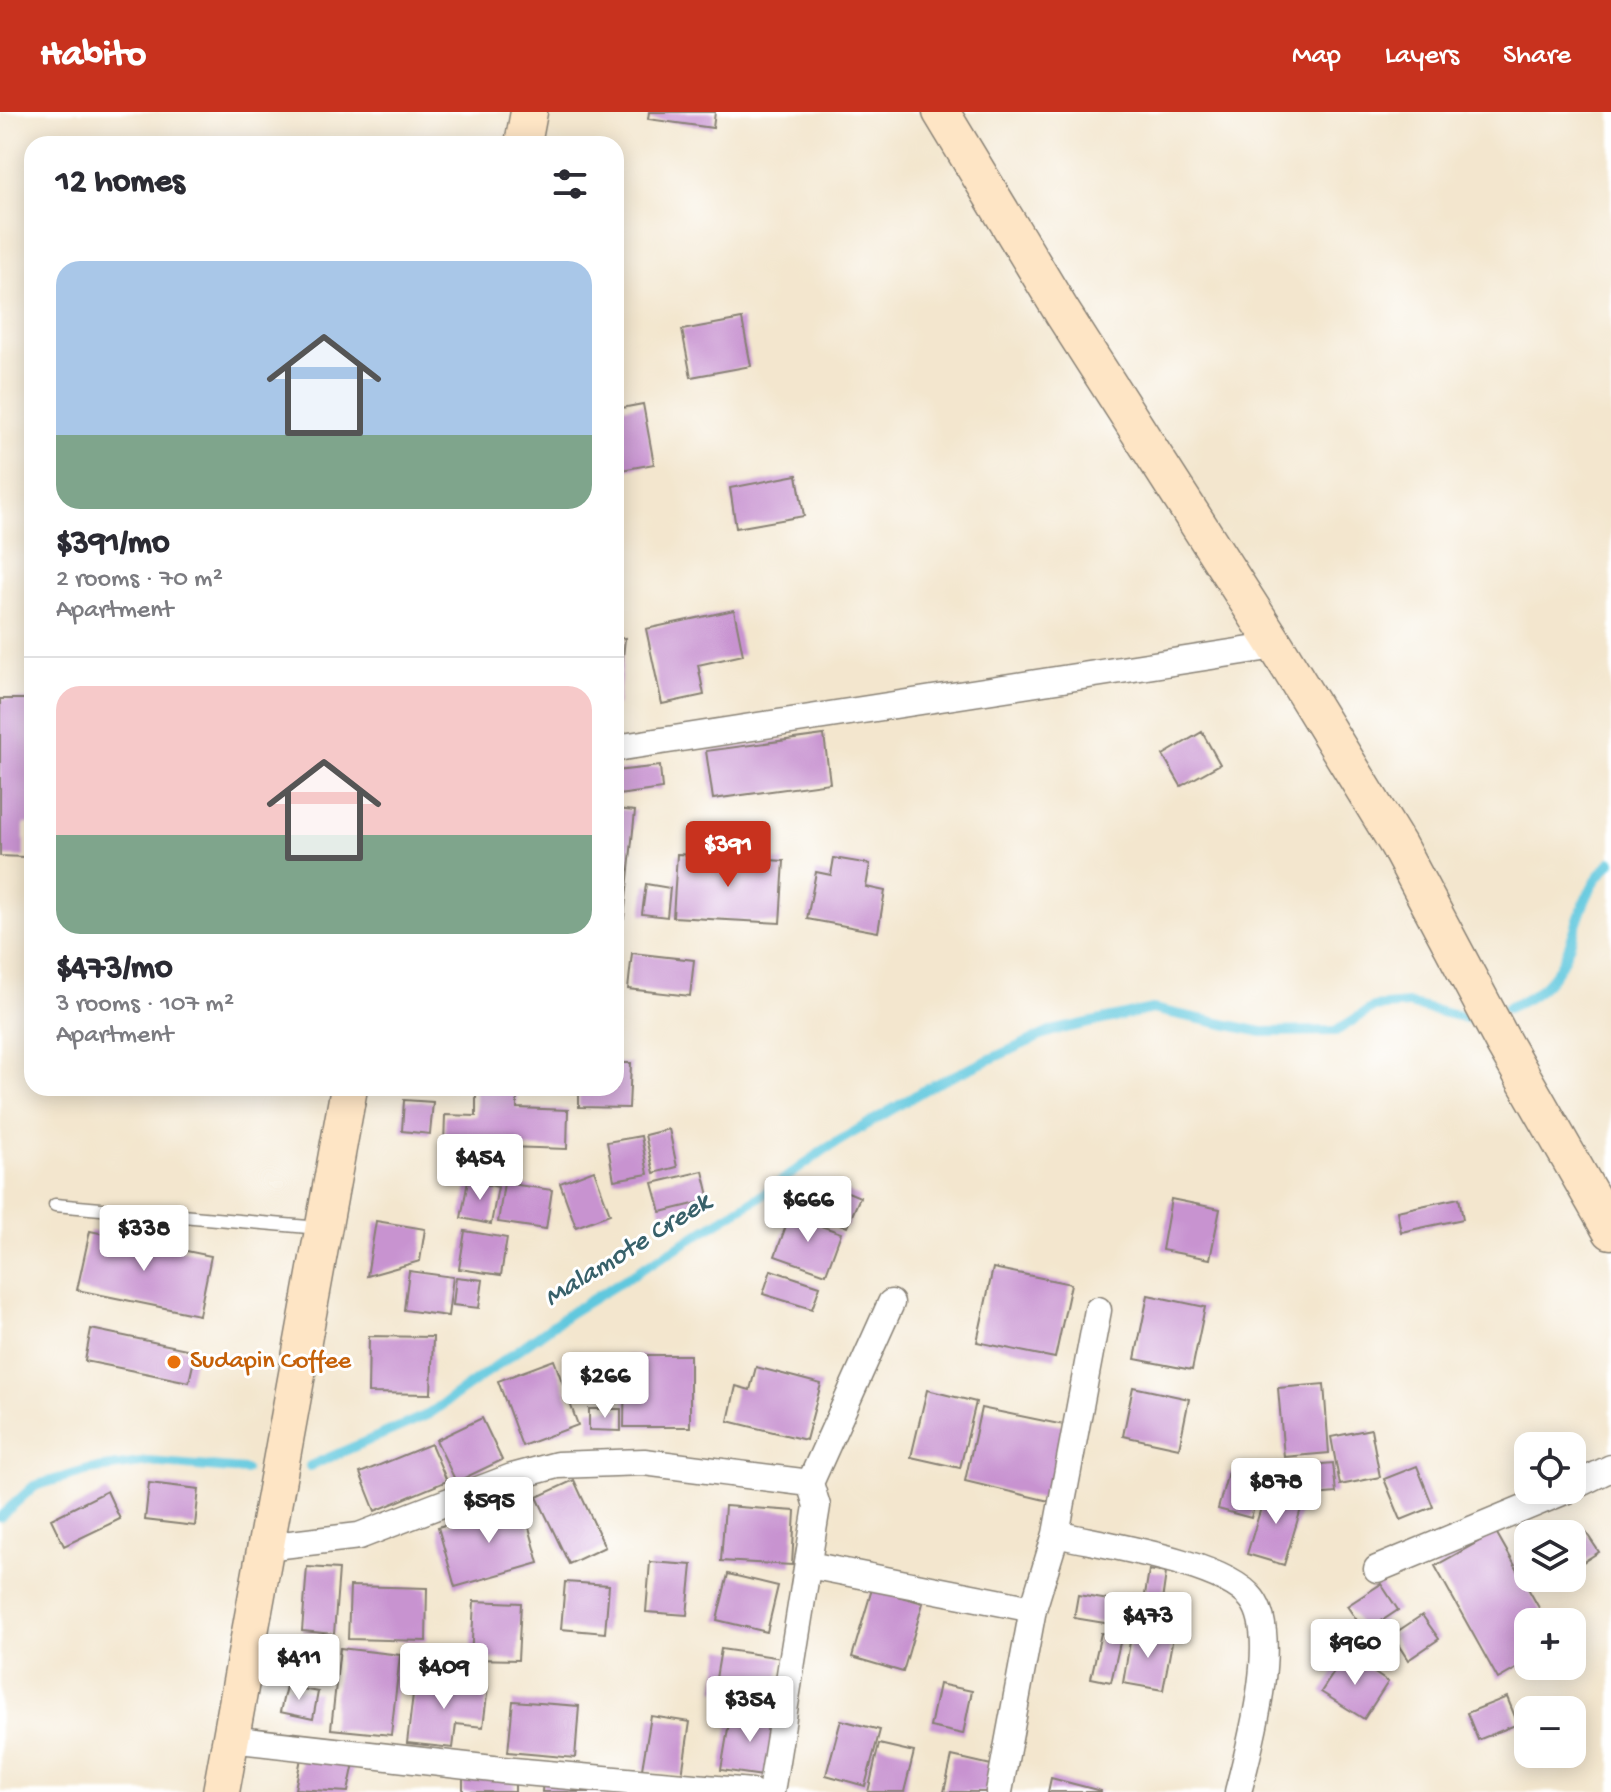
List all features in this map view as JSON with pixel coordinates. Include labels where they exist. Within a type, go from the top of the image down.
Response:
[{"type":"street","points":[[524,136],[529,112]]},
{"type":"street","points":[[941,112],[1062,312],[1276,646],[1398,845],[1504,1044],[1611,1231]]},
{"type":"street","points":[[624,747],[1276,646]]},
{"type":"street","points":[[221,1792],[348,1096]]},
{"type":"street","points":[[771,1792],[817,1506],[810,1483],[891,1303]]},
{"type":"street","points":[[999,1792],[1033,1609],[1056,1534],[1098,1310]]},
{"type":"street","points":[[265,1547],[359,1536],[524,1473],[557,1465],[644,1462],[810,1483]]},
{"type":"street","points":[[1586,1481],[1611,1468]]},
{"type":"street","points":[[1377,1569],[1534,1504]]},
{"type":"street","points":[[1056,1534],[1199,1568],[1235,1583],[1254,1601],[1265,1654],[1238,1792]]},
{"type":"street","points":[[809,1565],[1033,1609]]},
{"type":"street","points":[[230,1739],[502,1770],[751,1792]]},
{"type":"lane","points":[[55,1205],[324,1228]]},
{"type":"building","points":[[649,112],[715,112],[713,128],[648,119]]},
{"type":"building","points":[[742,319],[751,366],[691,377],[682,330]]},
{"type":"building","points":[[643,404],[654,464],[624,470],[624,408]]},
{"type":"building","points":[[797,475],[804,516],[736,528],[730,488]]},
{"type":"building","points":[[734,610],[743,655],[698,665],[704,695],[662,704],[646,629]]},
{"type":"building","points":[[0,699],[24,699],[24,857],[0,856]]},
{"type":"building","points":[[1202,732],[1220,764],[1181,786],[1163,755]]},
{"type":"building","points":[[824,735],[830,783],[713,799],[706,751]]},
{"type":"building","points":[[660,766],[662,789],[624,794],[624,770]]},
{"type":"building","points":[[624,810],[635,811],[624,918]]},
{"type":"building","points":[[677,854],[784,861],[780,923],[673,917]]},
{"type":"building","points":[[834,858],[870,864],[866,887],[885,891],[878,932],[807,919],[816,872],[831,875]]},
{"type":"building","points":[[646,884],[670,888],[667,917],[642,914]]},
{"type":"building","points":[[632,953],[694,960],[690,996],[628,989]]},
{"type":"building","points":[[624,1063],[631,1063],[629,1108],[579,1107],[579,1096],[624,1096]]},
{"type":"building","points":[[476,1096],[517,1096],[517,1108],[568,1110],[567,1149],[444,1145],[445,1115],[476,1116]]},
{"type":"building","points":[[404,1100],[433,1102],[430,1134],[402,1131]]},
{"type":"building","points":[[669,1129],[677,1167],[654,1173],[645,1135]]},
{"type":"building","points":[[641,1136],[648,1174],[614,1180],[607,1142]]},
{"type":"building","points":[[594,1170],[610,1214],[576,1227],[560,1183]]},
{"type":"building","points":[[703,1171],[710,1200],[661,1212],[653,1183]]},
{"type":"building","points":[[468,1181],[498,1187],[491,1224],[461,1218]]},
{"type":"building","points":[[824,1182],[860,1197],[847,1227],[811,1212]]},
{"type":"building","points":[[504,1183],[552,1190],[546,1229],[498,1222]]},
{"type":"building","points":[[1459,1198],[1463,1219],[1401,1232],[1397,1211]]},
{"type":"building","points":[[1171,1199],[1220,1209],[1210,1259],[1162,1250]]},
{"type":"building","points":[[790,1215],[841,1233],[826,1274],[775,1256]]},
{"type":"building","points":[[376,1221],[425,1229],[420,1261],[367,1276]]},
{"type":"building","points":[[90,1231],[211,1256],[199,1315],[77,1290]]},
{"type":"building","points":[[465,1231],[507,1238],[501,1275],[459,1269]]},
{"type":"building","points":[[993,1268],[1071,1284],[1055,1358],[977,1342]]},
{"type":"building","points":[[771,1270],[820,1286],[812,1309],[763,1294]]},
{"type":"building","points":[[409,1271],[453,1277],[448,1316],[404,1310]]},
{"type":"building","points":[[456,1277],[483,1280],[479,1308],[453,1305]]},
{"type":"building","points":[[1148,1295],[1205,1307],[1192,1370],[1135,1359]]},
{"type":"building","points":[[91,1329],[196,1351],[189,1382],[85,1361]]},
{"type":"building","points":[[369,1336],[433,1337],[431,1394],[368,1393]]},
{"type":"building","points":[[625,1355],[690,1355],[690,1427],[624,1427]]},
{"type":"building","points":[[554,1360],[578,1425],[522,1446],[498,1381]]},
{"type":"building","points":[[756,1367],[821,1384],[806,1440],[728,1421],[736,1386],[750,1390]]},
{"type":"building","points":[[1324,1384],[1329,1453],[1284,1457],[1278,1388]]},
{"type":"building","points":[[1133,1387],[1189,1399],[1179,1448],[1123,1436]]},
{"type":"building","points":[[927,1390],[976,1402],[960,1468],[911,1457]]},
{"type":"building","points":[[981,1408],[1064,1425],[1049,1501],[965,1481]]},
{"type":"building","points":[[589,1409],[621,1409],[621,1431],[589,1430]]},
{"type":"building","points":[[482,1418],[502,1460],[456,1482],[436,1440]]},
{"type":"building","points":[[1371,1429],[1380,1477],[1340,1485],[1331,1437]]},
{"type":"building","points":[[431,1444],[447,1481],[375,1511],[360,1473]]},
{"type":"building","points":[[1333,1463],[1336,1493],[1303,1496],[1300,1466]]},
{"type":"building","points":[[1417,1466],[1433,1507],[1401,1520],[1384,1479]]},
{"type":"building","points":[[1228,1472],[1261,1481],[1251,1518],[1218,1509]]},
{"type":"building","points":[[574,1480],[605,1547],[569,1564],[537,1497]]},
{"type":"building","points":[[149,1483],[199,1489],[195,1526],[145,1520]]},
{"type":"building","points":[[1267,1488],[1304,1499],[1284,1565],[1247,1554]]},
{"type":"building","points":[[107,1491],[120,1519],[64,1546],[51,1519]]},
{"type":"building","points":[[522,1502],[539,1563],[455,1587],[438,1527]]},
{"type":"building","points":[[725,1506],[795,1511],[792,1565],[721,1561]]},
{"type":"building","points":[[1496,1532],[1514,1564],[1514,1592],[1530,1592],[1539,1608],[1514,1608],[1514,1670],[1498,1679],[1435,1566]]},
{"type":"building","points":[[1586,1532],[1599,1552],[1586,1560]]},
{"type":"building","points":[[650,1562],[692,1565],[687,1615],[646,1612]]},
{"type":"building","points":[[307,1567],[339,1569],[334,1634],[302,1631]]},
{"type":"building","points":[[1149,1570],[1166,1573],[1161,1608],[1144,1601]]},
{"type":"building","points":[[728,1574],[778,1586],[767,1632],[717,1620]]},
{"type":"building","points":[[565,1582],[609,1585],[605,1633],[561,1629]]},
{"type":"building","points":[[1381,1584],[1398,1610],[1365,1632],[1347,1606]]},
{"type":"building","points":[[350,1586],[427,1588],[426,1641],[348,1639]]},
{"type":"building","points":[[872,1589],[923,1603],[903,1672],[852,1657]]},
{"type":"building","points":[[1078,1595],[1115,1601],[1111,1624],[1074,1618]]},
{"type":"building","points":[[474,1601],[521,1603],[518,1660],[471,1659]]},
{"type":"building","points":[[1422,1615],[1439,1639],[1408,1660],[1392,1635]]},
{"type":"building","points":[[1132,1630],[1173,1637],[1163,1690],[1123,1683]]},
{"type":"building","points":[[1101,1633],[1122,1634],[1111,1682],[1091,1678]]},
{"type":"building","points":[[340,1648],[400,1655],[391,1735],[331,1729]]},
{"type":"building","points":[[721,1649],[782,1658],[775,1699],[714,1690]]},
{"type":"building","points":[[1346,1654],[1388,1682],[1364,1719],[1321,1692]]},
{"type":"building","points":[[415,1678],[488,1687],[483,1727],[456,1724],[453,1748],[407,1743]]},
{"type":"building","points":[[939,1684],[972,1691],[963,1734],[930,1727]]},
{"type":"building","points":[[286,1686],[318,1692],[313,1719],[280,1712]]},
{"type":"building","points":[[1507,1697],[1514,1714],[1514,1726],[1478,1740],[1467,1713]]},
{"type":"building","points":[[513,1701],[579,1706],[575,1758],[508,1752]]},
{"type":"building","points":[[731,1711],[779,1718],[770,1777],[721,1770]]},
{"type":"building","points":[[651,1716],[690,1722],[682,1775],[642,1769]]},
{"type":"building","points":[[841,1720],[880,1730],[865,1786],[826,1775]]},
{"type":"building","points":[[879,1744],[914,1752],[904,1792],[868,1792]]},
{"type":"building","points":[[302,1753],[354,1763],[348,1792],[295,1789]]},
{"type":"building","points":[[952,1756],[1000,1767],[994,1792],[944,1792]]},
{"type":"building","points":[[543,1777],[630,1792],[542,1792]]},
{"type":"building","points":[[463,1778],[515,1778],[515,1792],[463,1792]]},
{"type":"building","points":[[1051,1778],[1101,1791],[1101,1792],[1048,1792]]},
{"type":"waterway","name":"Malamote Creek","points":[[1507,1008],[1533,995],[1550,980],[1562,962],[1595,882],[1611,862]]},
{"type":"waterway","name":"Malamote Creek","points":[[310,1466],[429,1414],[570,1313],[764,1194],[824,1150],[931,1086],[1052,1031],[1152,1009],[1262,1032],[1336,1031],[1374,1007],[1408,1004],[1474,1020]]},
{"type":"waterway","name":"Malamote Creek","points":[[0,1517],[34,1486],[89,1470],[149,1462],[245,1470]]},
{"type":"place","name":"Sudapin Coffee","points":[[174,1362]]}]
